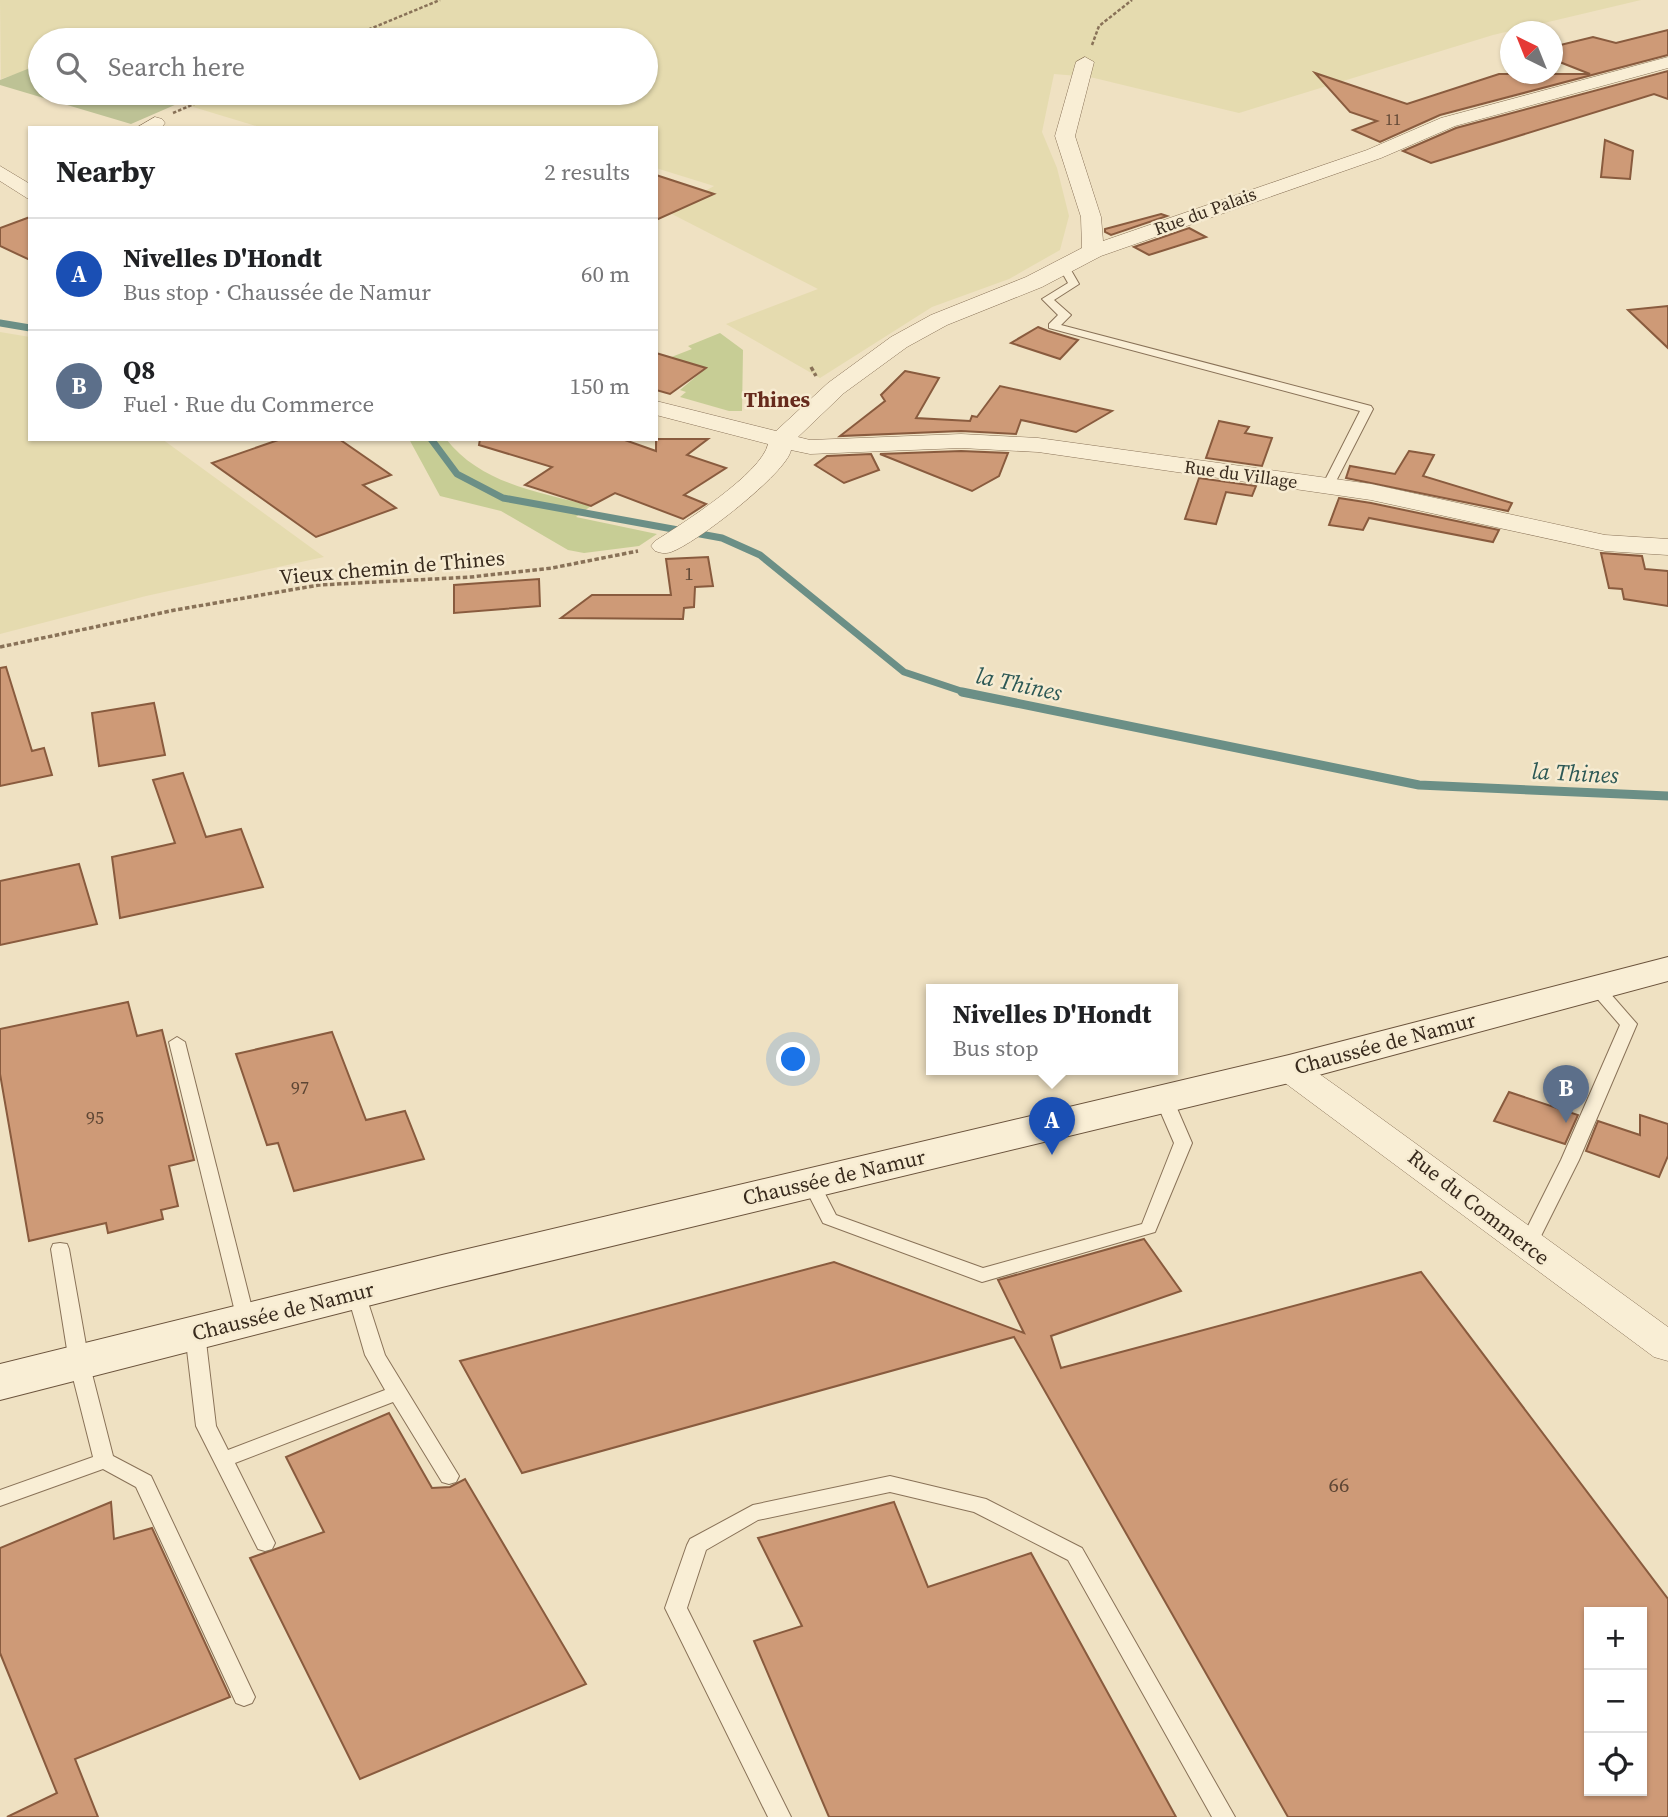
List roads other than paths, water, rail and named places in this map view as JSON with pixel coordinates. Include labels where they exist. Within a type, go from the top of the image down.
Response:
[{"type":"main road","name":"Chaussée de Namur","points":[[0,1382],[811,1182],[1289,1069],[1665,972]]},
{"type":"street","points":[[1085,62],[1065,136],[1091,217],[1093,251]]},
{"type":"street","name":"Rue du Palais","points":[[664,546],[698,526],[743,490],[779,447],[836,388],[899,342],[939,320],[1064,267],[1093,251],[1293,179],[1374,154],[1448,122],[1668,62]]},
{"type":"street","points":[[0,172],[26,187]]},
{"type":"street","name":"Rue du Village","points":[[658,409],[779,447],[961,441],[1038,445],[1371,492],[1605,543],[1668,547]]},
{"type":"street","name":"Rue du Commerce","points":[[1289,1069],[1408,1152],[1527,1246],[1668,1347]]},
{"type":"lane","points":[[1064,267],[1074,284],[1047,299],[1065,315],[1053,326],[1367,410],[1328,486]]},
{"type":"lane","points":[[1527,1246],[1570,1160],[1629,1024],[1596,988]]},
{"type":"lane","points":[[177,1042],[246,1320]]},
{"type":"lane","points":[[811,1182],[829,1219],[982,1275],[1149,1228],[1184,1143],[1164,1098]]},
{"type":"lane","points":[[60,1250],[79,1362],[104,1461]]},
{"type":"lane","points":[[356,1293],[374,1355],[449,1476]]},
{"type":"lane","points":[[195,1333],[206,1426],[265,1543]]},
{"type":"lane","points":[[222,1460],[397,1393]]},
{"type":"lane","points":[[0,1498],[104,1461],[144,1482],[244,1697]]},
{"type":"lane","points":[[780,1817],[676,1608],[697,1545],[753,1513],[890,1484],[979,1505],[1075,1554],[1224,1817]]},
{"type":"waterway","name":"la Thines","points":[[0,323],[28,328]]},
{"type":"waterway","name":"la Thines","points":[[432,441],[457,474],[503,498],[722,538],[760,555],[904,672],[967,693]]},
{"type":"waterway","name":"la Thines","points":[[962,692],[1419,785],[1668,796]]},
{"type":"place","name":"Q8","points":[[1566,1123]]},
{"type":"place","name":"Nivelles D'Hondt","points":[[1052,1155]]},
{"type":"district","name":"Thines","points":[[777,399]]}]
